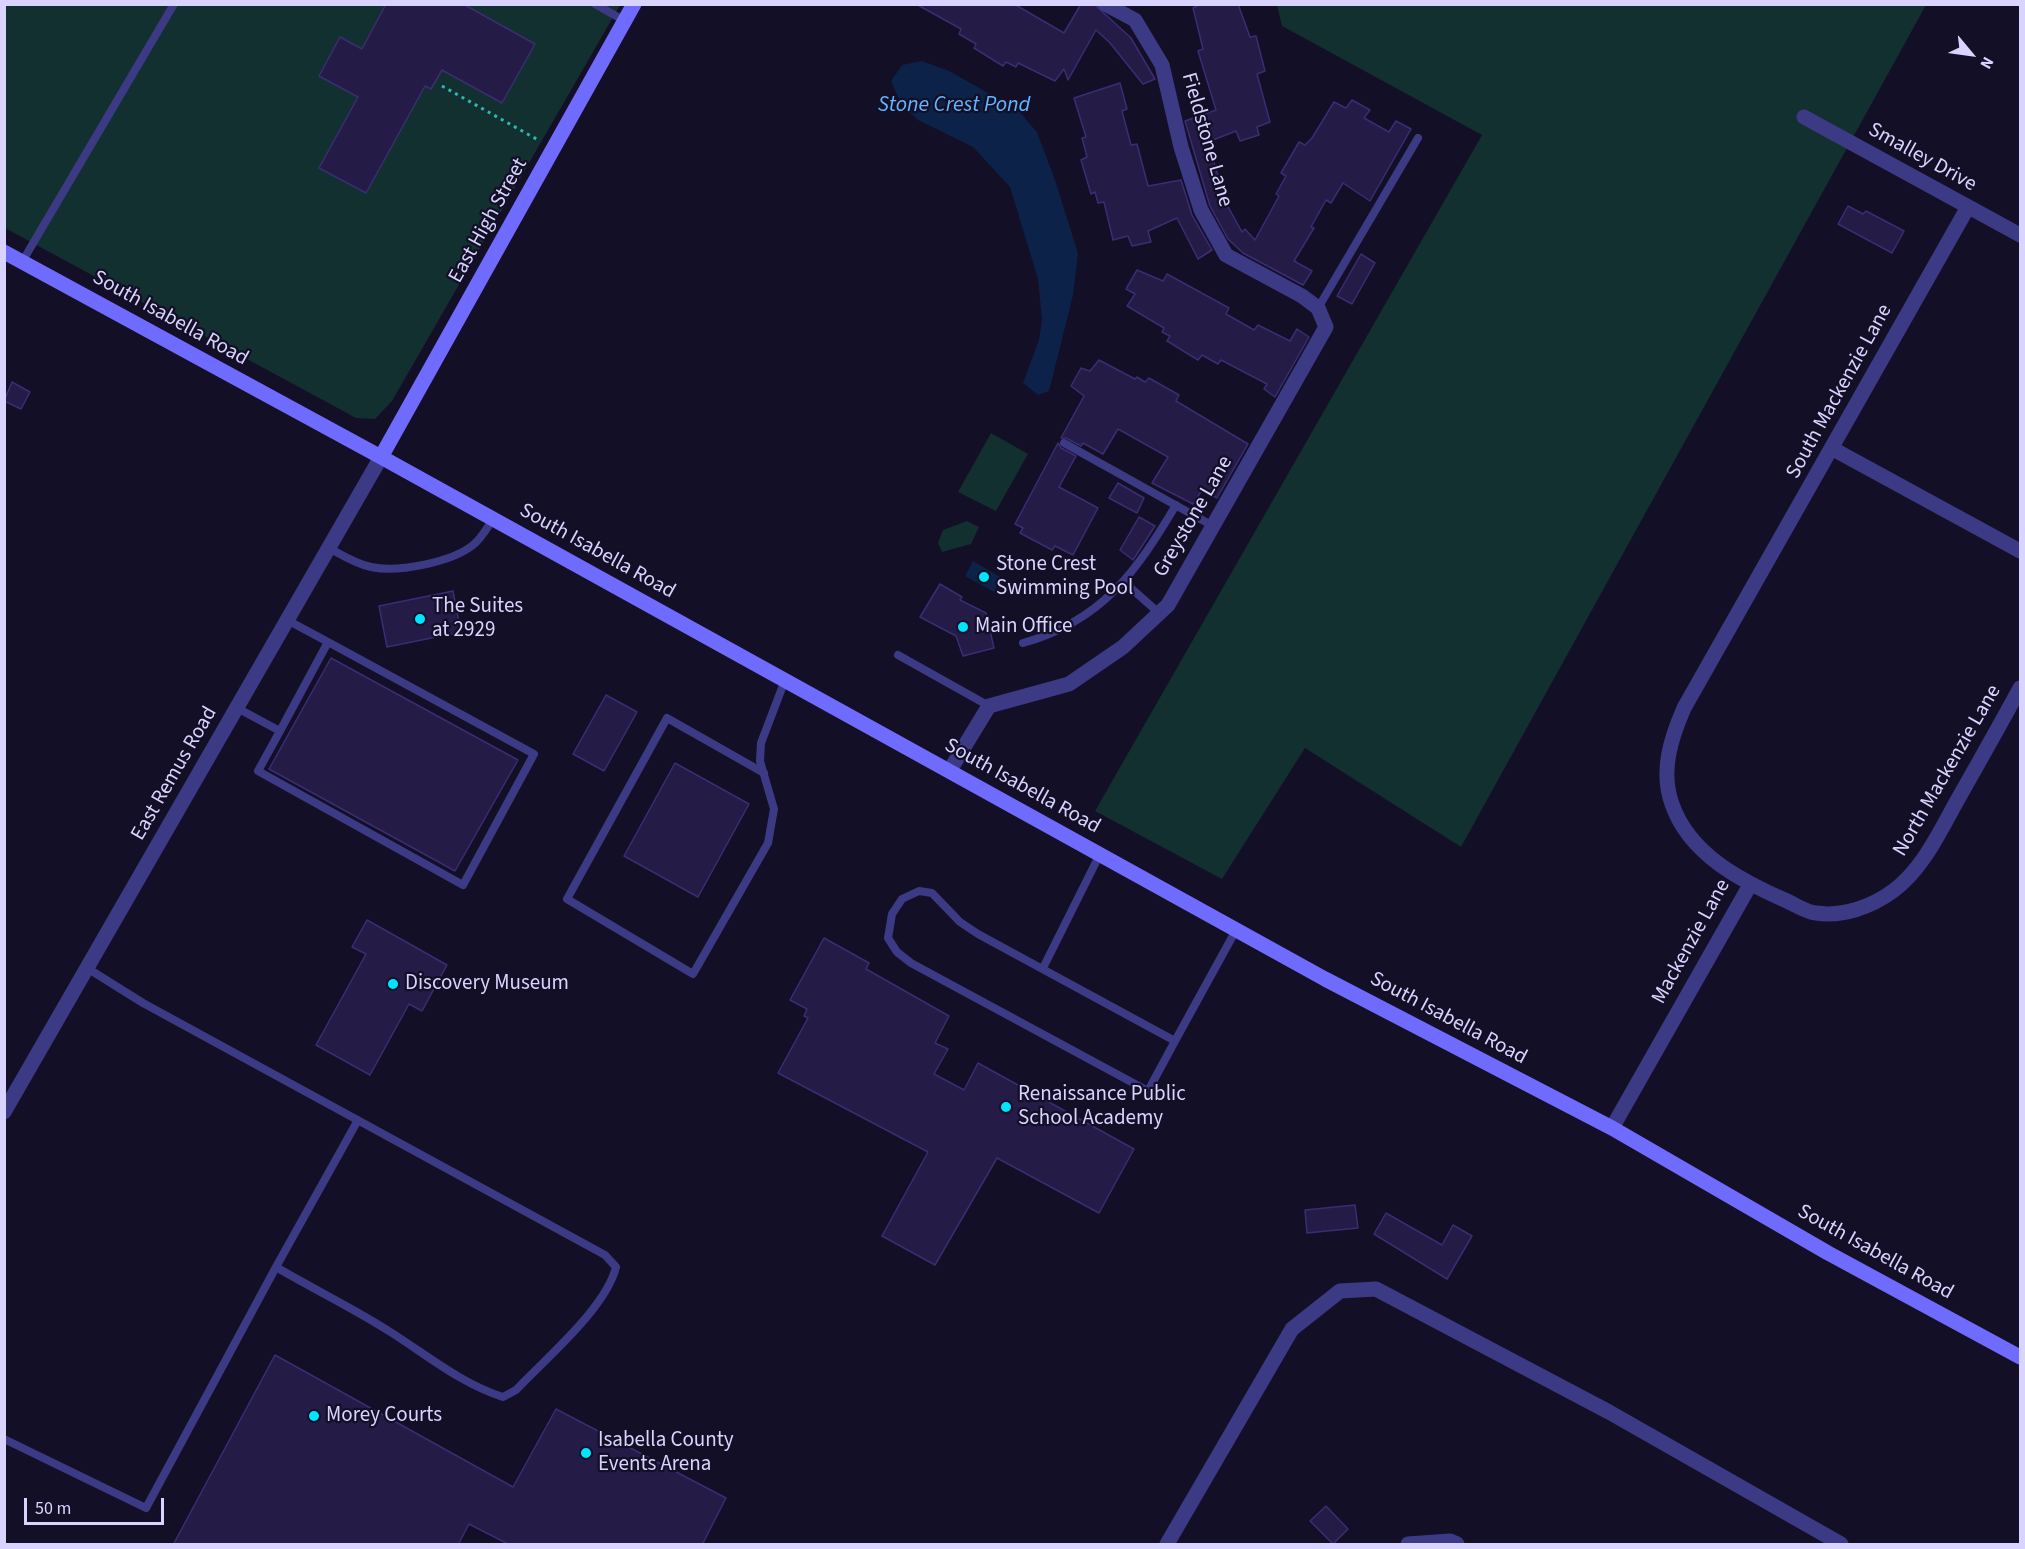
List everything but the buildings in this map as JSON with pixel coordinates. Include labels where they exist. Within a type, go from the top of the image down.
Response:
[{"type":"main road","name":"East High Street","points":[[381,457],[634,4]]},
{"type":"main road","name":"South Isabella Road","points":[[4,252],[950,770],[1236,930],[1612,1128],[1828,1253],[2020,1357]]},
{"type":"street","name":"Fieldstone Lane","points":[[1105,4],[1135,20],[1162,65],[1181,147],[1201,210],[1226,255],[1318,308]]},
{"type":"street","name":"Smalley Drive","points":[[1804,117],[2020,235]]},
{"type":"street","name":"South Mackenzie Lane","points":[[1747,598],[1968,207]]},
{"type":"street","name":"Greystone Lane","points":[[989,706],[1069,684],[1123,646],[1168,605],[1326,327],[1318,308]]},
{"type":"street","points":[[1833,449],[2020,551]]},
{"type":"street","name":"East Remus Road","points":[[4,1112],[381,457]]},
{"type":"street","name":"Mackenzie Lane","points":[[1612,1128],[1750,885],[1699,849],[1681,826],[1671,803],[1667,767],[1671,739],[1684,708],[1747,598]]},
{"type":"street","name":"North Mackenzie Lane","points":[[1750,885],[1814,913],[1842,914],[1872,904],[1892,891],[1912,874],[1932,844],[2020,688]]},
{"type":"street","points":[[950,770],[989,706]]},
{"type":"street","points":[[1167,1545],[1292,1329],[1340,1291],[1376,1289],[1609,1412],[1841,1545]]},
{"type":"street","points":[[1408,1545],[1450,1541],[1457,1545]]},
{"type":"lane","points":[[22,262],[174,4]]},
{"type":"lane","points":[[596,4],[624,21]]},
{"type":"lane","points":[[1318,308],[1418,138]]},
{"type":"lane","points":[[1064,443],[1213,526]]},
{"type":"lane","points":[[1023,644],[1046,637],[1076,623],[1104,603],[1124,582],[1150,547],[1176,505]]},
{"type":"lane","points":[[329,548],[363,565],[395,569],[448,558],[473,545],[493,519]]},
{"type":"lane","points":[[1124,582],[1159,614]]},
{"type":"lane","points":[[287,620],[328,642],[534,754],[463,885],[258,771],[328,642]]},
{"type":"lane","points":[[898,655],[989,706]]},
{"type":"lane","points":[[764,773],[667,718],[567,899],[693,974],[768,843],[774,808],[764,773],[760,761],[760,743],[785,680]]},
{"type":"lane","points":[[237,708],[279,731]]},
{"type":"lane","points":[[1043,968],[1100,854]]},
{"type":"lane","points":[[1175,1041],[978,934],[960,922],[932,893],[919,891],[902,899],[892,914],[888,938],[897,952],[911,963],[1148,1090],[1175,1041],[1236,930]]},
{"type":"lane","points":[[87,968],[142,1003],[605,1255],[616,1268],[612,1283],[583,1321],[516,1390],[503,1396],[485,1391],[425,1356],[392,1332],[276,1268]]},
{"type":"lane","points":[[4,1439],[146,1508],[358,1120]]},
{"type":"path","points":[[442,86],[554,149]]},
{"type":"green space","points":[[4,5],[620,5],[392,401],[375,419],[356,418],[5,228]]},
{"type":"green space","points":[[1277,5],[1926,5],[1461,847],[1305,748],[1222,879],[1095,811],[1482,135],[1282,26]]},
{"type":"green space","points":[[991,433],[1028,454],[996,511],[958,492]]},
{"type":"green space","points":[[967,521],[979,527],[971,544],[942,552],[938,543],[943,530]]},
{"type":"water","name":"Stone Crest Pond","points":[[922,61],[949,71],[1017,109],[1037,132],[1078,253],[1073,295],[1049,391],[1038,395],[1023,383],[1039,340],[1042,320],[1038,279],[1010,187],[973,147],[918,120],[901,104],[891,81],[902,65]]},
{"type":"water","name":"Stone Crest Swimming Pool","points":[[973,561],[1002,578],[994,592],[965,576]]},
{"type":"place","name":"Stone Crest Swimming Pool","points":[[984,577]]},
{"type":"place","name":"The Suites at 2929","points":[[420,619]]},
{"type":"place","name":"Main Office","points":[[963,627]]},
{"type":"place","name":"Discovery Museum","points":[[393,984]]},
{"type":"place","name":"Renaissance Public School Academy","points":[[1006,1107]]},
{"type":"place","name":"Morey Courts","points":[[314,1416]]},
{"type":"place","name":"Isabella County Events Arena","points":[[586,1453]]}]
